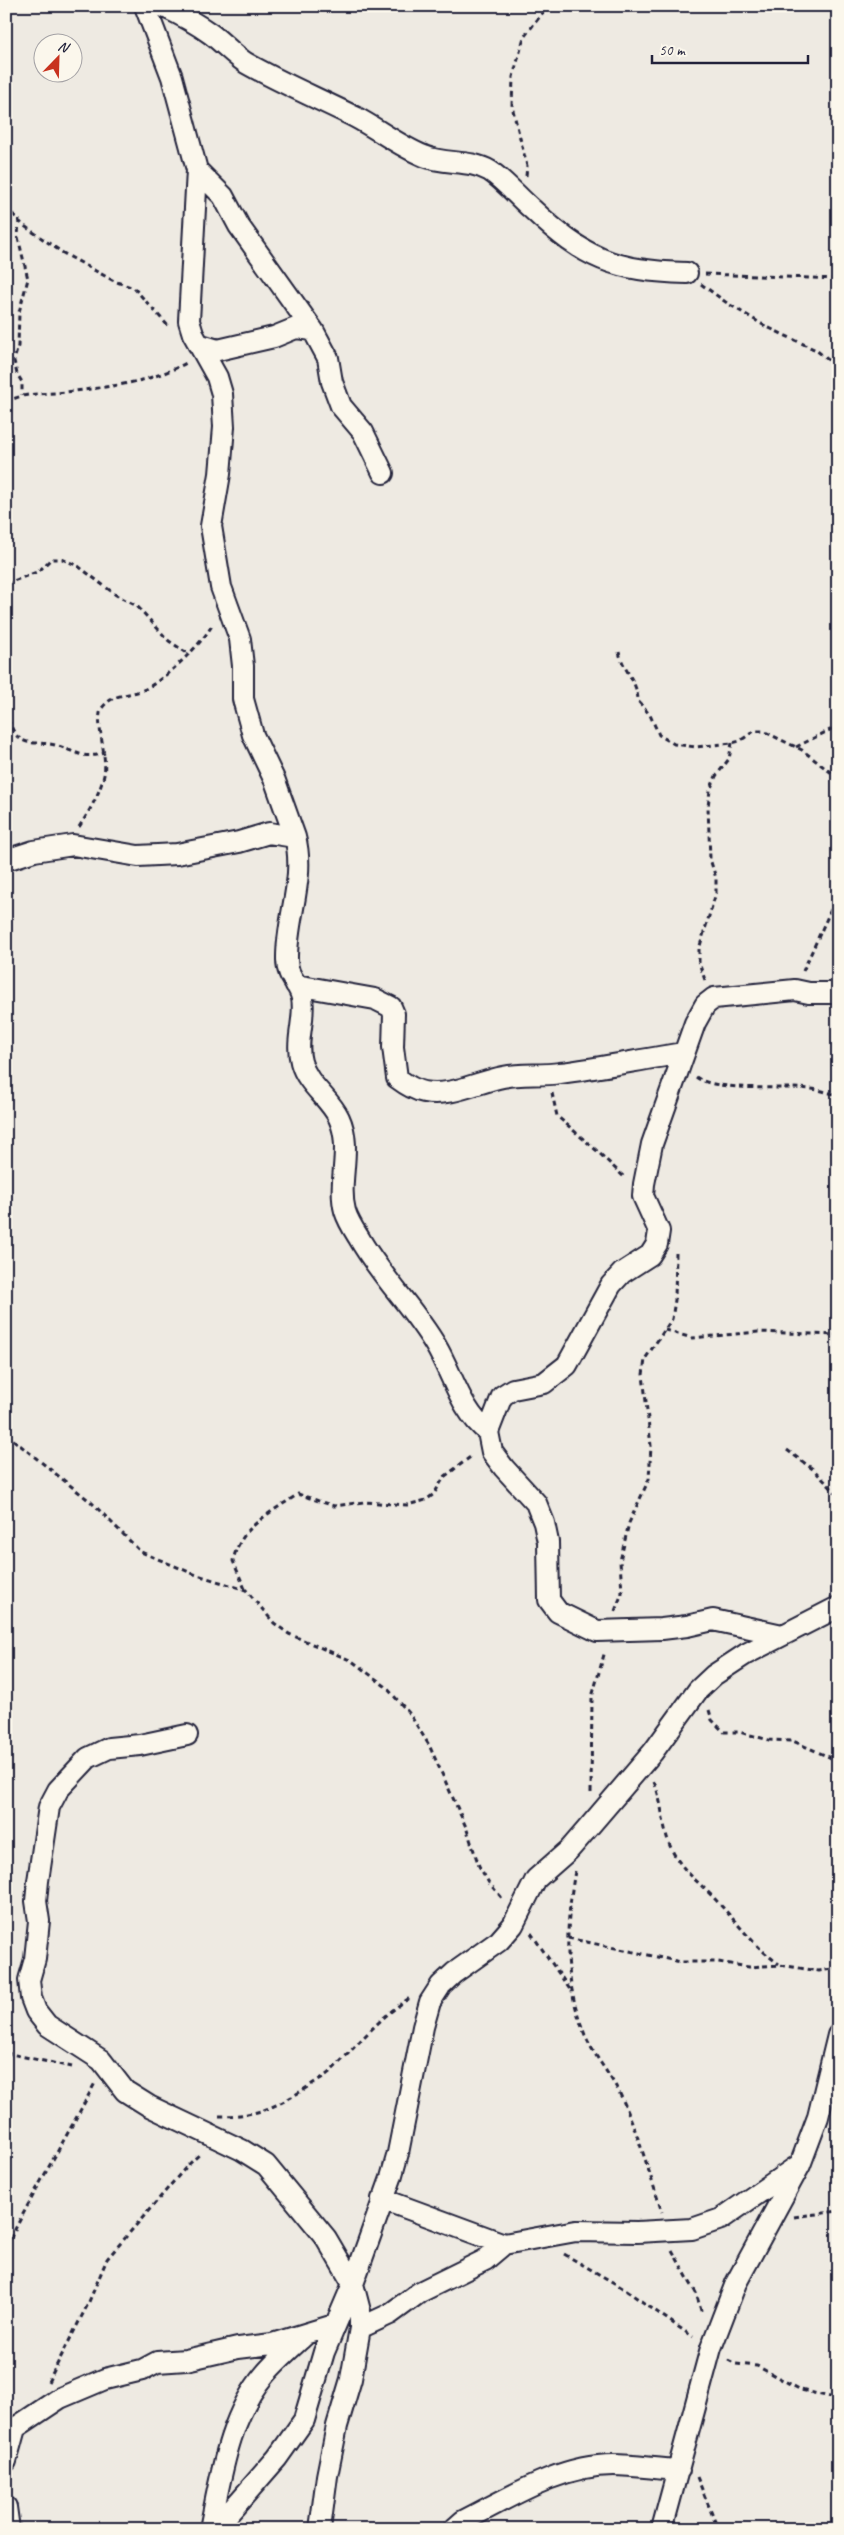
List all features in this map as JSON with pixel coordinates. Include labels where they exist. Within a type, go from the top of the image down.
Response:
[{"type":"street","points":[[145,6],[172,77],[197,170],[189,321],[201,349],[214,371],[222,394],[224,427],[220,474],[211,526],[225,601],[240,639],[243,666],[243,699],[251,726],[285,806],[299,852],[298,882],[287,960],[288,975],[296,985],[302,998],[298,1035],[301,1063],[312,1084],[328,1101],[339,1118],[345,1137],[345,1210],[349,1221],[365,1248],[436,1346],[474,1422],[488,1432]]},
{"type":"street","points":[[162,6],[211,34],[244,62],[314,99],[355,117],[424,156],[446,162],[472,164],[489,171],[563,238],[585,252],[617,266],[653,272],[687,273]]},
{"type":"street","points":[[197,170],[223,196],[239,226],[313,330],[328,358],[332,382],[341,406],[364,432],[383,473]]},
{"type":"street","points":[[201,349],[218,350],[274,337],[296,328],[313,330]]},
{"type":"street","points":[[6,860],[34,851],[73,845],[109,853],[148,856],[177,854],[239,842],[270,833],[295,837]]},
{"type":"street","points":[[296,985],[375,999],[391,1007],[394,1014],[394,1047],[397,1078],[424,1092],[447,1092],[525,1073],[549,1075],[682,1058]]},
{"type":"street","points":[[782,1635],[713,1620],[687,1626],[611,1632],[597,1631],[581,1625],[558,1612],[549,1600],[548,1542],[544,1522],[536,1503],[492,1452],[488,1432],[502,1396],[513,1389],[544,1383],[567,1365],[611,1285],[622,1273],[650,1255],[657,1244],[659,1231],[644,1196],[652,1144],[695,1023],[705,1005],[711,1000],[731,995],[794,990],[809,993],[838,993]]},
{"type":"street","points":[[215,2529],[277,2458],[304,2420],[315,2378],[334,2325],[353,2284],[398,2153],[423,2026],[430,2002],[441,1985],[454,1972],[499,1941],[513,1925],[536,1879],[569,1850],[585,1832],[644,1762],[698,1690],[714,1675],[746,1654],[838,1607]]},
{"type":"street","points":[[187,1735],[140,1745],[109,1748],[88,1758],[58,1790],[49,1807],[36,1901],[39,1921],[35,1959],[29,1980],[30,1998],[36,2011],[47,2025],[101,2060],[125,2091],[149,2106],[218,2139],[266,2165],[326,2238],[353,2284],[360,2311],[360,2328],[351,2379],[337,2426],[327,2476],[320,2529]]},
{"type":"street","points":[[662,2529],[711,2348],[736,2284],[800,2165],[818,2118],[838,2035]]},
{"type":"street","points":[[382,2199],[504,2244],[576,2232],[692,2229],[721,2220],[800,2165]]},
{"type":"street","points":[[360,2328],[390,2314],[420,2292],[485,2260],[504,2244]]},
{"type":"street","points":[[6,2461],[10,2429],[60,2398],[105,2380],[142,2370],[158,2362],[186,2360],[238,2348],[272,2344],[334,2325]]},
{"type":"street","points":[[210,2529],[227,2452],[246,2403],[265,2373],[306,2334]]},
{"type":"street","points":[[454,2529],[463,2522],[548,2479],[580,2469],[613,2465],[678,2470]]},
{"type":"street","points":[[6,2507],[9,2529]]},
{"type":"path","points":[[523,201],[527,166],[512,106],[513,77],[524,37],[548,6]]},
{"type":"path","points":[[6,207],[43,240],[62,253],[114,281],[134,288],[174,332]]},
{"type":"path","points":[[18,219],[18,237],[28,279],[19,312],[18,346],[14,361],[17,374],[22,382],[22,395]]},
{"type":"path","points":[[687,273],[838,279]]},
{"type":"path","points":[[687,273],[727,303],[765,326],[816,350],[838,368]]},
{"type":"path","points":[[6,402],[22,395],[136,384],[178,368],[201,349]]},
{"type":"path","points":[[6,584],[39,571],[51,559],[62,559],[88,571],[116,596],[138,606],[169,641],[188,653]]},
{"type":"path","points":[[66,846],[84,820],[104,776],[105,753],[98,722],[101,709],[111,699],[125,693],[140,692],[158,682],[175,668],[204,639],[216,612],[225,601]]},
{"type":"path","points":[[619,652],[622,665],[638,689],[638,700],[650,716],[659,735],[666,741],[685,747],[732,744],[754,731],[763,731],[796,747],[838,778]]},
{"type":"path","points":[[6,722],[10,723],[13,732],[18,737],[28,743],[50,744],[90,757],[105,753]]},
{"type":"path","points":[[796,747],[838,726]]},
{"type":"path","points":[[711,1000],[699,963],[702,938],[716,893],[716,878],[710,858],[708,807],[710,790],[716,776],[729,759],[732,744]]},
{"type":"path","points":[[794,990],[838,894]]},
{"type":"path","points":[[682,1058],[698,1079],[755,1088],[811,1089],[838,1095]]},
{"type":"path","points":[[549,1075],[557,1116],[620,1172],[632,1188],[644,1196]]},
{"type":"path","points":[[674,1249],[677,1257],[672,1319],[644,1364],[643,1375],[651,1430],[649,1479],[629,1524],[620,1561],[622,1593],[592,1697],[585,1832],[571,1896],[566,1954],[571,1991],[586,2036],[620,2093],[668,2230],[673,2254],[696,2293],[711,2348]]},
{"type":"path","points":[[665,1330],[692,1338],[758,1332],[838,1335]]},
{"type":"path","points":[[488,1432],[473,1455],[444,1477],[434,1494],[426,1500],[407,1505],[364,1502],[334,1506],[298,1494],[248,1530],[240,1540],[232,1561],[246,1590],[258,1602],[274,1624],[289,1634],[352,1662],[385,1686],[410,1713],[429,1745],[479,1866],[489,1883],[518,1915],[571,1991]]},
{"type":"path","points":[[6,1434],[91,1502],[141,1552],[194,1574],[246,1590]]},
{"type":"path","points":[[787,1450],[814,1470],[838,1495]]},
{"type":"path","points":[[698,1690],[712,1720],[724,1732],[739,1732],[769,1740],[792,1741],[838,1761]]},
{"type":"path","points":[[644,1762],[662,1806],[667,1838],[679,1863],[711,1895],[741,1930],[766,1955],[780,1965]]},
{"type":"path","points":[[568,1938],[681,1962],[718,1962],[749,1967],[780,1965],[819,1971],[838,1968]]},
{"type":"path","points":[[218,2116],[238,2116],[261,2111],[280,2105],[296,2096],[330,2072],[393,2008],[413,1996],[441,1985]]},
{"type":"path","points":[[6,2053],[74,2067]]},
{"type":"path","points":[[6,2247],[36,2188],[98,2078],[125,2091]]},
{"type":"path","points":[[46,2385],[88,2304],[107,2259],[187,2166],[218,2139]]},
{"type":"path","points":[[772,2220],[838,2211]]},
{"type":"path","points":[[534,2239],[588,2266],[736,2364],[757,2366],[801,2390],[838,2399]]},
{"type":"path","points":[[684,2449],[718,2529]]}]
